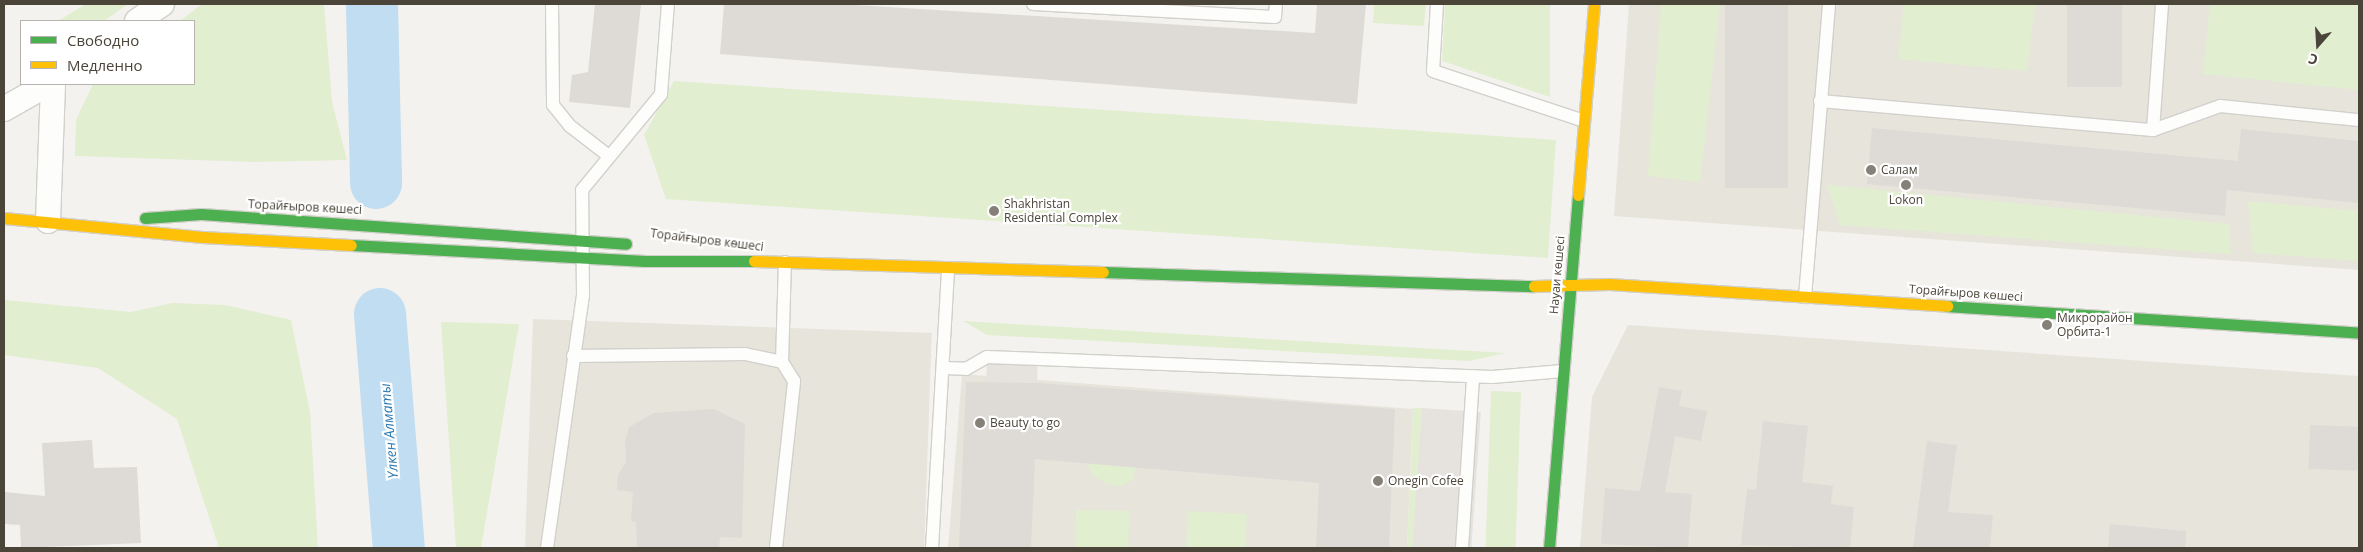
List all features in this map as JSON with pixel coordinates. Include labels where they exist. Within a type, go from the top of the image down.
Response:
[{"type":"street","points":[[138,20],[162,4]]},
{"type":"street","name":"Науаи көшесі","points":[[1549,548],[1594,4]]},
{"type":"street","points":[[4,108],[46,85]]},
{"type":"street","points":[[48,221],[53,85]]},
{"type":"street","name":"Торайғыров көшесі","points":[[74,222],[201,214],[582,238],[638,245]]},
{"type":"street","points":[[4,218],[74,222]]},
{"type":"street","name":"Торайғыров көшесі","points":[[74,222],[202,237],[582,258],[768,261],[948,269],[1526,286],[1570,283],[2359,333]]},
{"type":"street","name":"Торайғыров көшесі","points":[[656,247],[768,261]]},
{"type":"lane","points":[[552,4],[553,105],[570,126],[609,156]]},
{"type":"lane","points":[[547,548],[583,295],[582,190],[661,94],[668,4]]},
{"type":"lane","points":[[1033,4],[1275,17],[1276,4]]},
{"type":"lane","points":[[1437,4],[1433,71],[1584,120]]},
{"type":"lane","points":[[1805,297],[1829,4]]},
{"type":"lane","points":[[2154,130],[2162,4]]},
{"type":"lane","points":[[1820,101],[2154,130],[2220,106],[2359,120]]},
{"type":"lane","points":[[776,548],[794,381],[782,362],[785,262]]},
{"type":"lane","points":[[932,548],[948,269]]},
{"type":"lane","points":[[573,356],[745,354],[782,362]]},
{"type":"lane","points":[[943,368],[966,369],[986,357],[1473,376],[1563,371]]},
{"type":"lane","points":[[1462,548],[1473,376]]},
{"type":"shaded area","points":[[1629,4],[2359,4],[2359,270],[1614,216]]},
{"type":"shaded area","points":[[533,319],[932,333],[924,548],[525,548]]},
{"type":"shaded area","points":[[1628,325],[2359,376],[2359,548],[1580,548],[1592,397]]},
{"type":"shaded area","points":[[987,357],[1038,359],[1037,385],[986,383]]},
{"type":"shaded area","points":[[962,374],[1413,409],[1407,548],[948,548]]},
{"type":"shaded area","points":[[1422,408],[1481,412],[1471,548],[1412,548]]},
{"type":"green space","points":[[86,4],[128,4],[105,20],[60,20]]},
{"type":"green space","points":[[202,4],[324,4],[332,102],[347,160],[254,162],[75,156],[76,120],[93,85],[195,85],[195,20],[181,20]]},
{"type":"green space","points":[[1374,4],[1426,4],[1424,26],[1373,23]]},
{"type":"green space","points":[[1445,4],[1550,4],[1550,97],[1442,61]]},
{"type":"green space","points":[[1661,4],[1720,4],[1700,182],[1648,176]]},
{"type":"green space","points":[[1904,4],[2035,4],[2027,71],[1898,59]]},
{"type":"green space","points":[[2210,4],[2359,4],[2359,90],[2203,74]]},
{"type":"green space","points":[[674,81],[1556,140],[1548,258],[666,199],[644,135]]},
{"type":"green space","points":[[1827,185],[2229,224],[2231,254],[1840,225]]},
{"type":"green space","points":[[2248,201],[2359,211],[2359,261],[2253,253]]},
{"type":"green space","points":[[4,300],[131,312],[172,303],[225,305],[291,320],[310,412],[318,548],[219,548],[177,419],[98,368],[4,355]]},
{"type":"green space","points":[[963,321],[1505,353],[1469,361],[987,335]]},
{"type":"green space","points":[[441,322],[519,324],[481,548],[456,548]]},
{"type":"green space","points":[[1491,391],[1521,392],[1516,548],[1486,548]]},
{"type":"green space","points":[[1413,408],[1422,408],[1420,477],[1411,477]]},
{"type":"green space","points":[[1087,463],[1136,468],[1132,480],[1122,486],[1107,484],[1092,475]]},
{"type":"green space","points":[[1410,484],[1419,485],[1418,548],[1407,548]]},
{"type":"green space","points":[[1076,510],[1129,511],[1128,548],[1075,548]]},
{"type":"green space","points":[[1188,511],[1247,514],[1245,548],[1186,548]]},
{"type":"water","points":[[346,4],[389,4],[390,135],[376,164],[353,136]]},
{"type":"water","points":[[382,342],[395,372],[413,548],[379,548],[364,373]]},
{"type":"building","points":[[595,4],[641,4],[630,108],[569,102],[572,75],[588,72]]},
{"type":"building","points":[[724,4],[839,4],[1315,33],[1317,4],[1366,4],[1357,104],[720,54]]},
{"type":"building","points":[[1725,4],[1788,4],[1788,188],[1725,188]]},
{"type":"building","points":[[2067,4],[2122,4],[2122,87],[2067,87]]},
{"type":"building","points":[[1872,128],[2238,161],[2241,129],[2359,141],[2359,203],[2227,190],[2225,216],[1867,184]]},
{"type":"building","points":[[966,382],[1037,383],[1395,409],[1389,548],[1316,548],[1319,483],[1035,459],[1031,548],[959,548]]},
{"type":"building","points":[[1659,387],[1682,391],[1679,406],[1707,411],[1701,441],[1675,436],[1665,492],[1692,494],[1688,548],[1601,544],[1605,488],[1640,491]]},
{"type":"building","points":[[714,409],[745,424],[742,538],[720,537],[719,548],[637,548],[636,522],[631,521],[633,492],[617,490],[618,475],[626,462],[625,442],[629,427],[654,413]]},
{"type":"building","points":[[1763,421],[1808,426],[1802,482],[1833,486],[1831,504],[1854,507],[1850,548],[1741,545],[1747,489],[1756,490]]},
{"type":"building","points":[[2310,425],[2359,427],[2357,471],[2308,469]]},
{"type":"building","points":[[92,440],[94,468],[137,467],[141,543],[21,548],[20,525],[4,524],[5,492],[45,496],[42,443]]},
{"type":"building","points":[[1927,441],[1957,445],[1948,512],[1993,515],[1990,548],[1913,548]]},
{"type":"building","points":[[2110,524],[2186,531],[2185,548],[2108,548]]},
{"type":"waterway","name":"Үлкен Алматы","points":[[372,4],[376,183]]},
{"type":"waterway","name":"Үлкен Алматы","points":[[380,314],[399,548]]},
{"type":"traffic: fast","points":[[1549,548],[1578,195]]},
{"type":"traffic: fast","points":[[145,218],[201,214],[626,244]]},
{"type":"traffic: fast","points":[[351,245],[646,261],[754,261]]},
{"type":"traffic: fast","points":[[1103,272],[1534,286]]},
{"type":"traffic: fast","points":[[1947,306],[2359,333]]},
{"type":"traffic: slow","points":[[1578,195],[1594,4]]},
{"type":"traffic: slow","points":[[4,218],[202,237],[351,245]]},
{"type":"traffic: slow","points":[[754,261],[1103,272]]},
{"type":"traffic: slow","points":[[1534,286],[1609,284],[1947,306]]},
{"type":"place","name":"Салам","points":[[1871,170]]},
{"type":"place","name":"Lokon","points":[[1906,185]]},
{"type":"place","name":"Shakhristan Residential Complex","points":[[994,211]]},
{"type":"place","name":"Микрорайон Орбита-1","points":[[2047,325]]},
{"type":"place","name":"Beauty to go","points":[[980,423]]},
{"type":"place","name":"Onegin Cofee","points":[[1378,481]]}]
